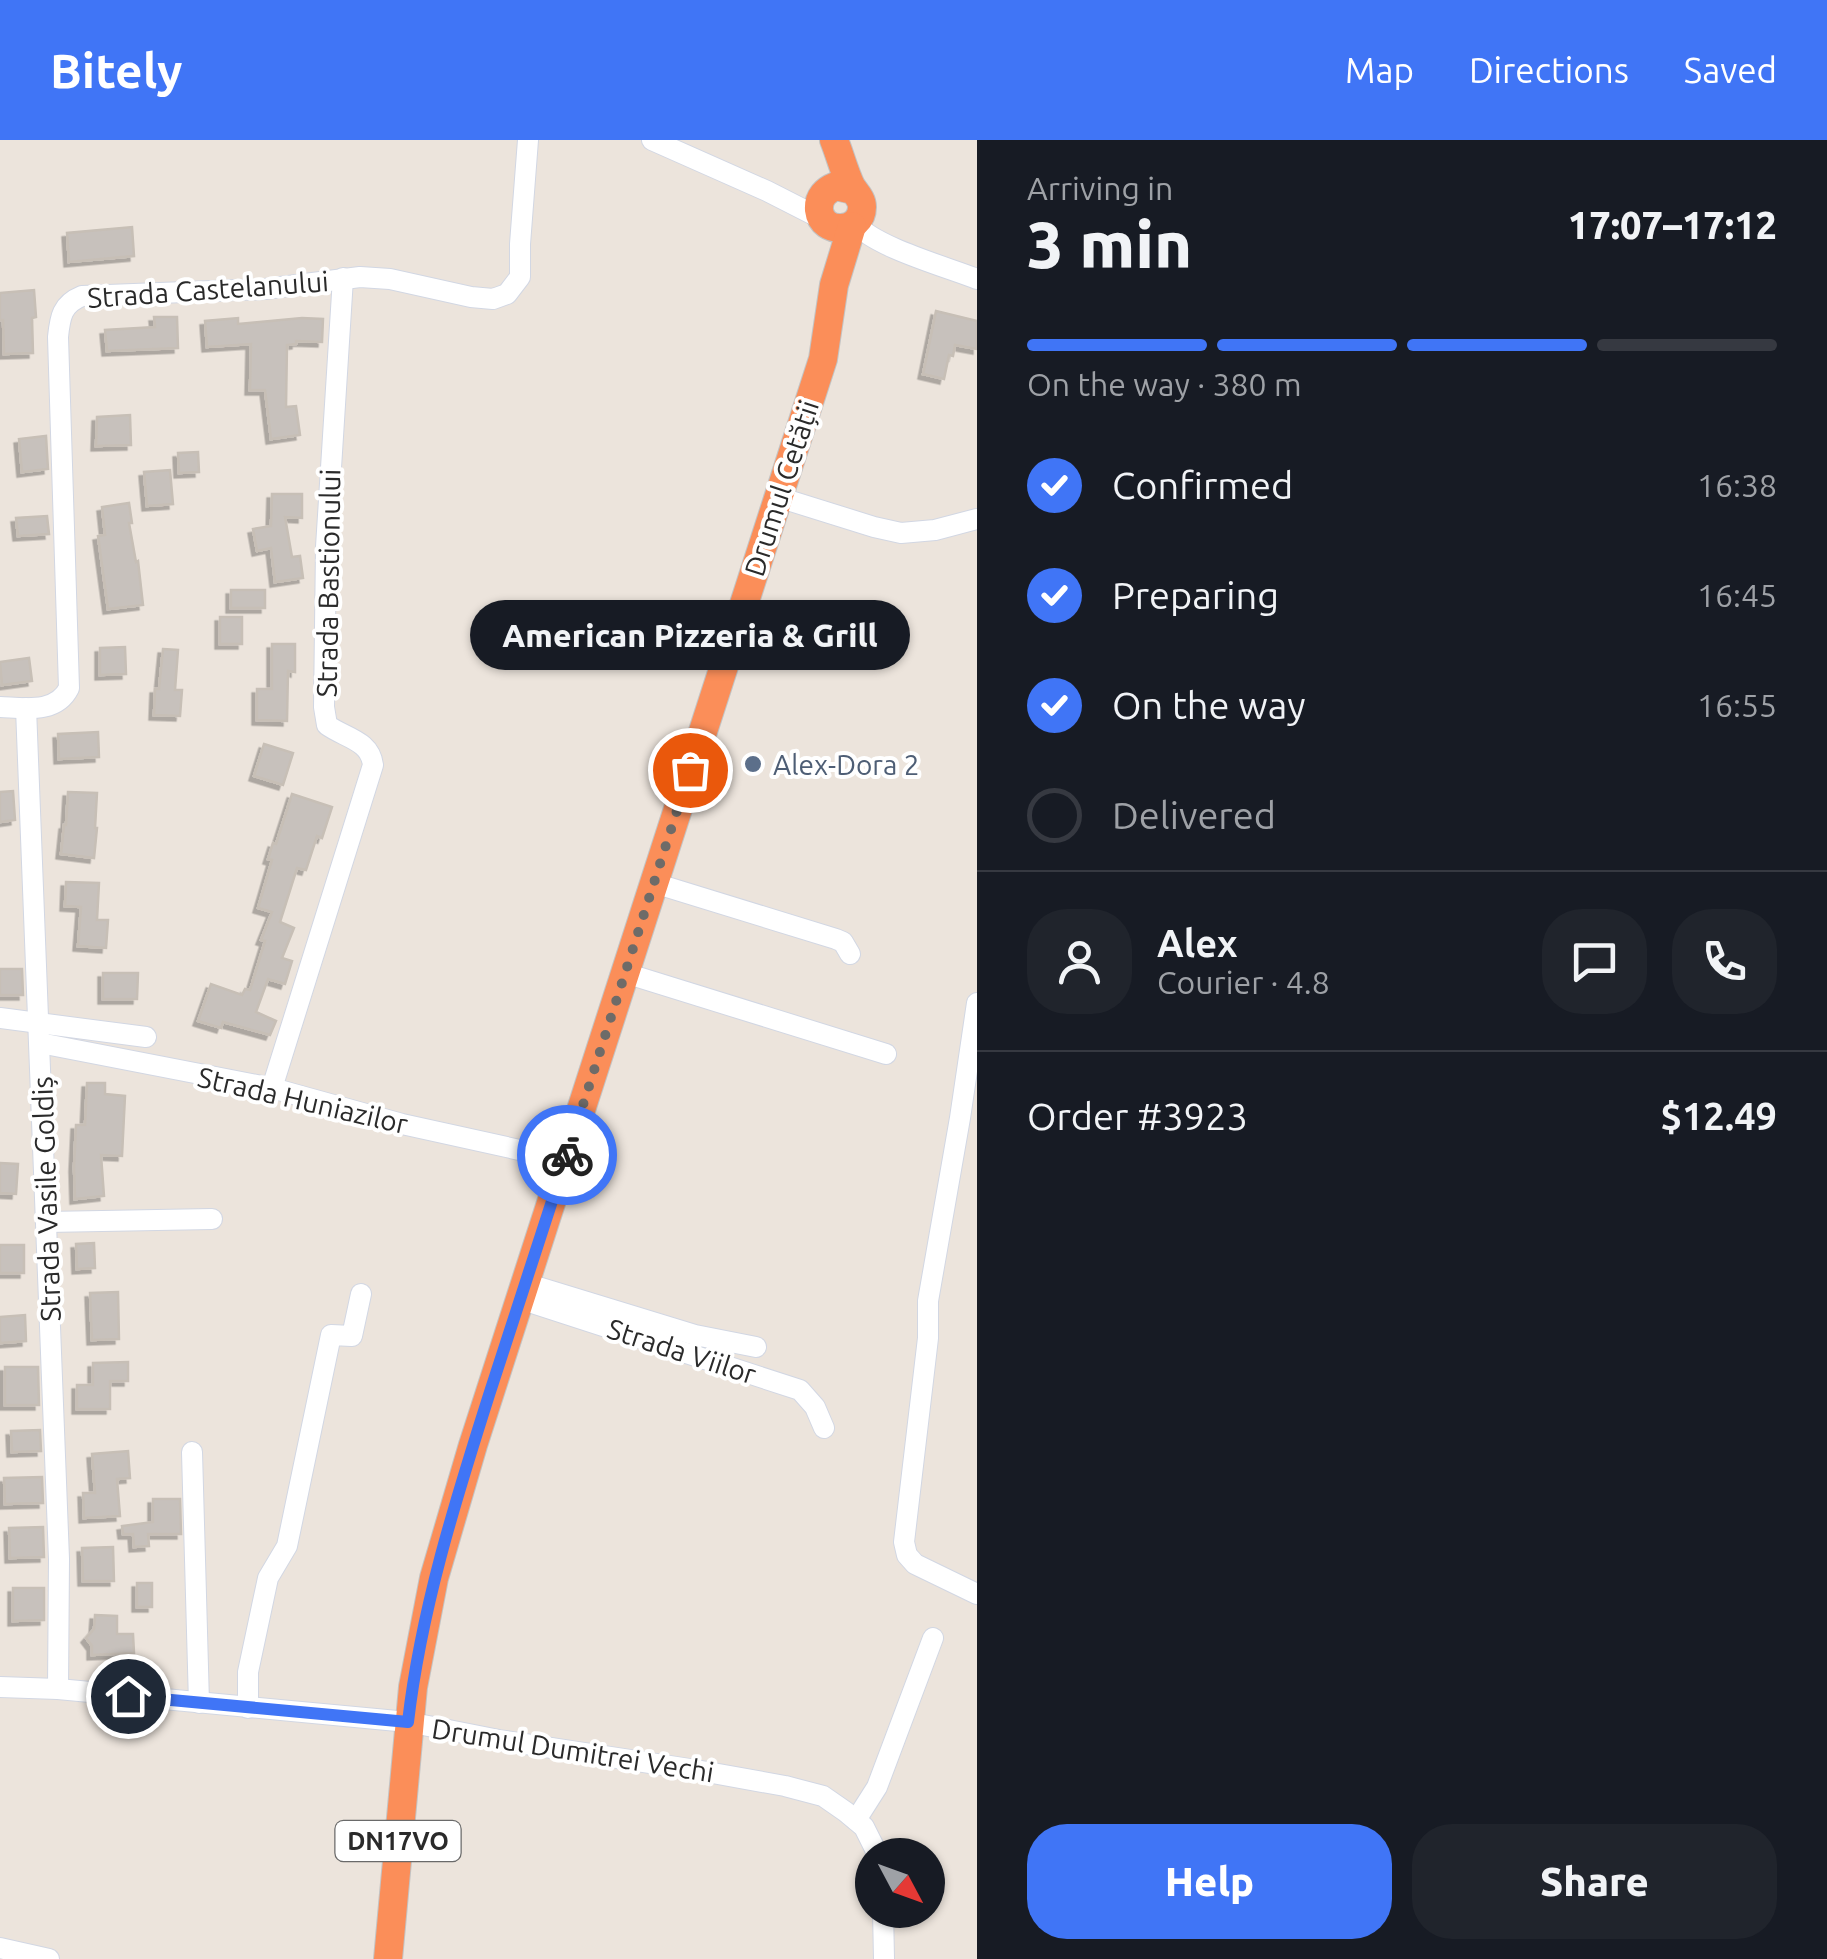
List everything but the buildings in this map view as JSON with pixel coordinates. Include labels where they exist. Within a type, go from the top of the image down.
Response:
[{"type":"highway","name":"Drumul Cetății","points":[[831,140],[853,190],[836,186],[828,189],[833,215],[834,286]]},
{"type":"highway","name":"Drumul Cetății","points":[[408,1722],[434,1578],[473,1446],[823,359],[834,286],[844,254],[822,166],[831,140]]},
{"type":"highway","name":"DN17VO","points":[[388,1959],[408,1722]]},
{"type":"street","name":"Strada Castelanului","points":[[26,708],[54,704],[64,698],[69,688],[58,336],[66,306],[82,296],[265,290],[343,278],[390,279],[471,297],[493,299],[507,294],[520,277],[528,140]]},
{"type":"street","points":[[652,140],[833,215],[888,245],[977,278]]},
{"type":"street","points":[[844,254],[888,245]]},
{"type":"street","name":"Strada Bastionului","points":[[272,1088],[373,765],[372,754],[360,742],[327,725],[324,707],[326,547],[343,278]]},
{"type":"street","points":[[778,497],[874,528],[902,533],[977,520]]},
{"type":"street","points":[[0,707],[26,708]]},
{"type":"street","name":"Strada Vasile Goldiș","points":[[26,708],[59,1559],[58,1689]]},
{"type":"street","points":[[654,883],[836,938],[850,954]]},
{"type":"street","points":[[625,973],[886,1054]]},
{"type":"street","points":[[977,1003],[928,1301],[928,1338],[904,1542],[906,1556],[915,1564],[977,1594]]},
{"type":"street","name":"Strada Huniazilor","points":[[0,1018],[40,1033],[272,1088],[402,1124],[565,1160]]},
{"type":"street","name":"Strada Huniazilor","points":[[40,1033],[146,1037]]},
{"type":"street","points":[[47,1222],[212,1219]]},
{"type":"street","points":[[523,1291],[756,1348]]},
{"type":"street","name":"Strada Viilor","points":[[523,1291],[800,1390],[824,1428]]},
{"type":"street","points":[[248,1708],[248,1672],[268,1578],[287,1546],[331,1335],[352,1336],[361,1294]]},
{"type":"street","points":[[192,1452],[199,1703]]},
{"type":"street","points":[[856,1820],[877,1787],[933,1638]]},
{"type":"street","name":"Drumul Dumitrei Vechi","points":[[0,1687],[408,1722],[696,1770],[823,1796],[864,1827],[870,1838]]},
{"type":"street","points":[[883,1928],[884,1959]]},
{"type":"street","points":[[0,1948],[50,1959]]},
{"type":"way so far","points":[[567,1155],[690,770]]},
{"type":"place","name":"Alex-Dora 2","points":[[753,764]]},
{"type":"place","name":"American Pizzeria & Grill","points":[[690,770]]},
{"type":"route","points":[[128,1696],[408,1722],[434,1578],[567,1155]]}]
